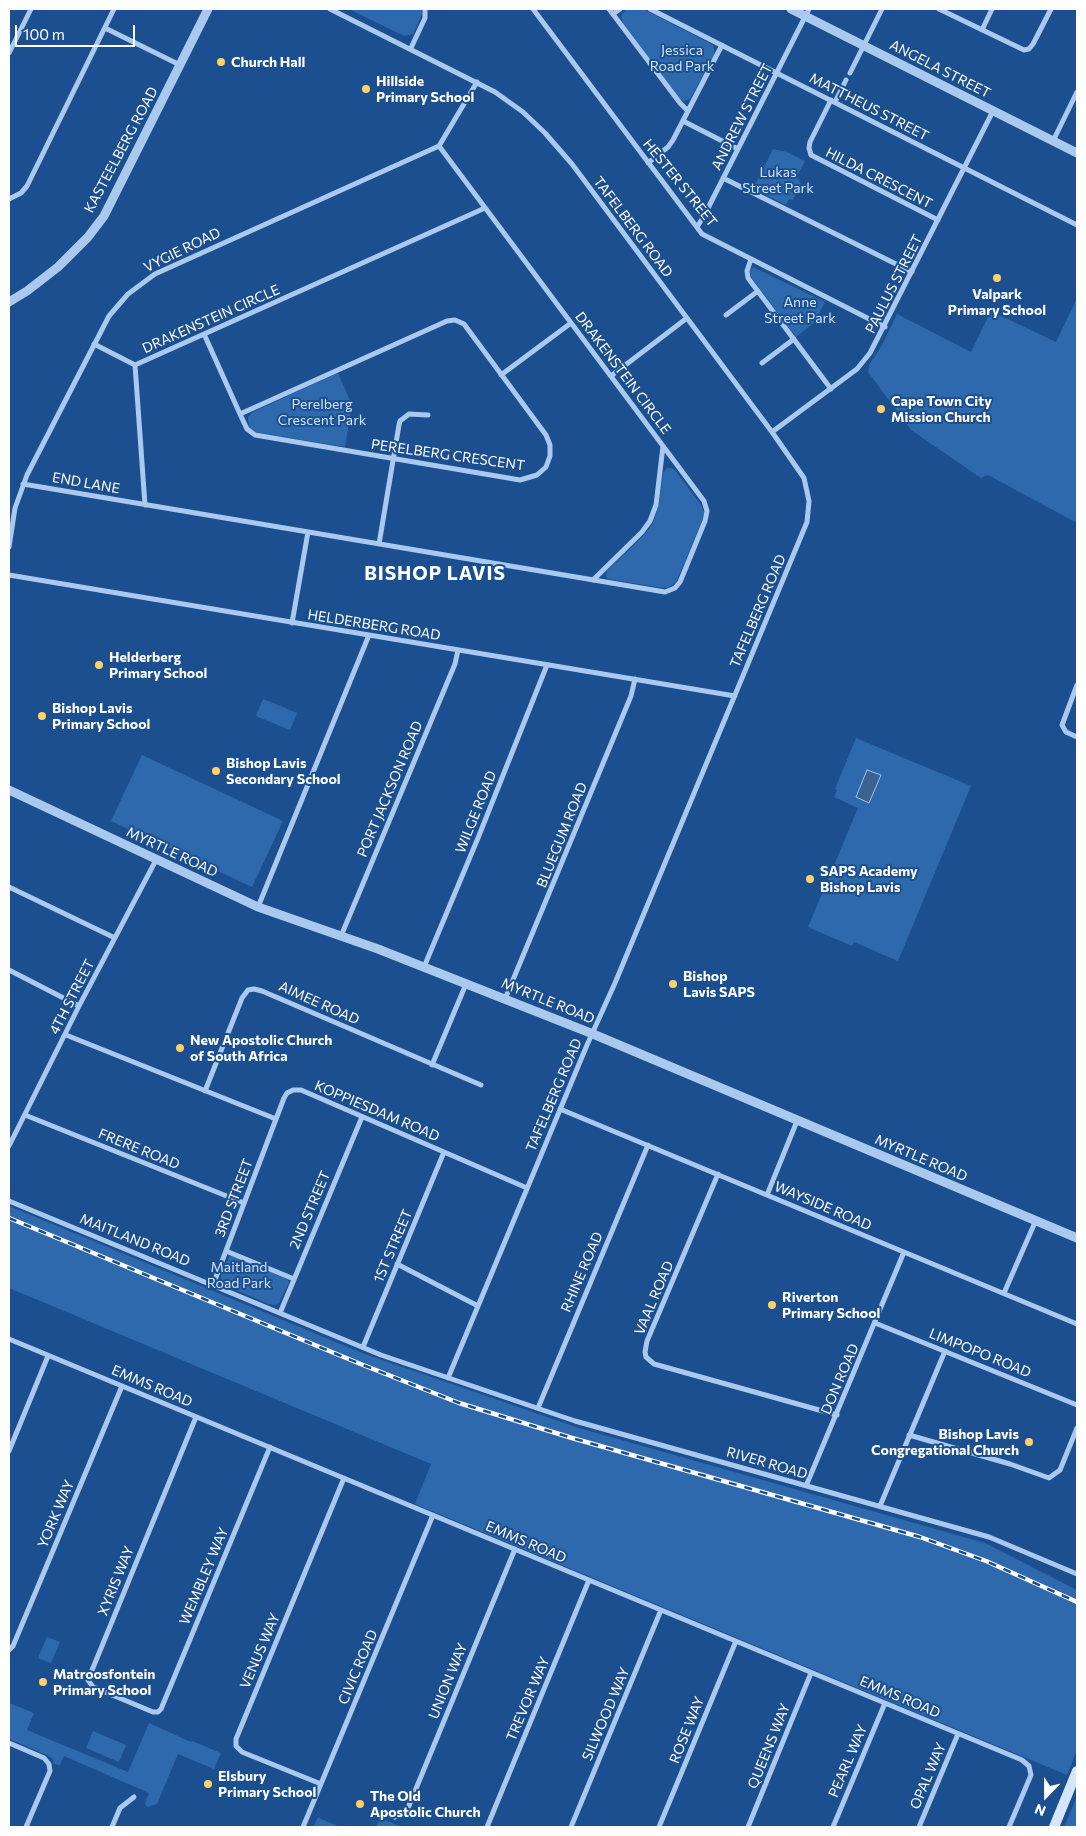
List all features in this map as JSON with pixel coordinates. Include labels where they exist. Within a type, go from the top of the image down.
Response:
[{"type":"main road","points":[[1054,1827],[1077,1771]]},
{"type":"street","points":[[9,54],[31,9]]},
{"type":"street","points":[[9,199],[21,193],[27,186],[114,9]]},
{"type":"street","name":"KASTEELBERG ROAD","points":[[9,302],[42,280],[64,262],[88,237],[104,216],[208,9]]},
{"type":"street","name":"TAFELBERG ROAD","points":[[330,9],[477,82],[519,109],[552,140],[772,432],[804,478],[809,510],[807,522],[735,696],[448,1378]]},
{"type":"street","points":[[410,48],[425,18],[425,9]]},
{"type":"street","name":"HESTER STREET","points":[[533,9],[706,237],[884,327]]},
{"type":"street","points":[[609,9],[688,111]]},
{"type":"street","points":[[613,14],[620,9]]},
{"type":"street","name":"MATTHEUS STREET","points":[[650,9],[1077,225]]},
{"type":"street","name":"ANGELA STREET","points":[[791,9],[807,12],[864,45],[1077,154]]},
{"type":"street","points":[[850,73],[882,9]]},
{"type":"street","points":[[939,9],[1018,49],[1026,50],[1033,44],[1051,9]]},
{"type":"street","points":[[982,30],[992,9]]},
{"type":"street","name":"ANDREW STREET","points":[[697,227],[807,12]]},
{"type":"street","points":[[105,28],[180,66]]},
{"type":"street","points":[[648,163],[671,143],[722,45]]},
{"type":"street","points":[[833,101],[846,80]]},
{"type":"street","points":[[477,82],[439,146],[485,208]]},
{"type":"street","points":[[1053,141],[1077,92]]},
{"type":"street","name":"HILDA CRESCENT","points":[[833,101],[810,142],[809,148],[812,155],[938,220]]},
{"type":"street","name":"PAULUS STREET","points":[[772,432],[864,361],[884,327],[993,111]]},
{"type":"street","points":[[683,121],[738,149]]},
{"type":"street","name":"VYGIE ROAD","points":[[9,547],[15,508],[23,484],[109,316],[133,289],[155,274],[439,146]]},
{"type":"street","points":[[723,178],[912,272]]},
{"type":"street","name":"DRAKENSTEIN CIRCLE","points":[[485,208],[571,323],[704,501],[707,511],[705,522],[680,582],[675,588],[665,592],[145,505],[135,365],[485,208]]},
{"type":"street","points":[[751,259],[746,273],[831,388]]},
{"type":"street","points":[[726,314],[758,291]]},
{"type":"street","points":[[611,376],[687,318]]},
{"type":"street","name":"PERELBERG CRESCENT","points":[[451,320],[464,324],[549,440],[551,451],[548,462],[537,475],[520,480],[254,435],[247,429],[240,414],[451,320]]},
{"type":"street","points":[[501,375],[571,323]]},
{"type":"street","points":[[204,334],[240,414]]},
{"type":"street","points":[[762,363],[794,339]]},
{"type":"street","points":[[94,344],[135,365]]},
{"type":"street","points":[[379,544],[400,421],[409,414],[428,415]]},
{"type":"street","name":"DRAKENSTEIN CIRCLE","points":[[593,580],[642,532],[650,521],[656,505],[663,446]]},
{"type":"street","name":"END LANE","points":[[23,484],[145,505]]},
{"type":"street","points":[[292,623],[308,532]]},
{"type":"street","name":"HELDERBERG ROAD","points":[[9,576],[735,696]]},
{"type":"street","points":[[258,907],[369,635]]},
{"type":"street","name":"PORT JACKSON ROAD","points":[[341,936],[455,664],[458,650]]},
{"type":"street","name":"WILGE ROAD","points":[[424,967],[547,665]]},
{"type":"street","name":"BLUEGUM ROAD","points":[[505,999],[631,696],[635,679]]},
{"type":"street","points":[[1077,685],[1062,725],[1066,732],[1077,737]]},
{"type":"street","name":"MYRTLE ROAD","points":[[9,790],[258,907],[424,967],[593,1034],[1077,1238]]},
{"type":"street","name":"4TH STREET","points":[[9,1146],[79,1006],[156,860]]},
{"type":"street","points":[[9,887],[115,938]]},
{"type":"street","points":[[9,970],[79,1006]]},
{"type":"street","points":[[432,1065],[466,984]]},
{"type":"street","name":"AIMEE ROAD","points":[[205,1091],[242,998],[248,990],[254,989],[481,1085]]},
{"type":"street","points":[[66,1035],[276,1119]]},
{"type":"street","name":"KOPPIESDAM ROAD","points":[[276,1119],[285,1095],[297,1089],[527,1188]]},
{"type":"street","name":"WAYSIDE ROAD","points":[[560,1109],[1077,1324]]},
{"type":"street","name":"FRERE ROAD","points":[[25,1115],[244,1203]]},
{"type":"street","name":"2ND STREET","points":[[280,1313],[362,1117]]},
{"type":"street","name":"3RD STREET","points":[[214,1285],[276,1119]]},
{"type":"street","points":[[767,1195],[797,1121]]},
{"type":"street","name":"RHINE ROAD","points":[[538,1408],[648,1145]]},
{"type":"street","name":"1ST STREET","points":[[363,1348],[444,1152]]},
{"type":"street","name":"VAAL ROAD","points":[[718,1174],[647,1342],[646,1357],[654,1364],[837,1414]]},
{"type":"street","name":"MAITLAND ROAD","points":[[9,1201],[363,1348],[448,1378]]},
{"type":"street","points":[[1004,1293],[1036,1220]]},
{"type":"street","points":[[226,1251],[294,1279]]},
{"type":"street","name":"DON ROAD","points":[[806,1486],[904,1252]]},
{"type":"street","points":[[398,1264],[478,1306]]},
{"type":"street","name":"LIMPOPO ROAD","points":[[875,1323],[1077,1406]]},
{"type":"street","name":"EMMS ROAD","points":[[9,1339],[1022,1760],[1030,1770],[1030,1778],[1009,1827]]},
{"type":"street","points":[[880,1506],[944,1350]]},
{"type":"street","points":[[9,1451],[48,1356]]},
{"type":"street","name":"RIVER ROAD","points":[[448,1378],[584,1423],[989,1537],[1077,1574]]},
{"type":"street","name":"YORK WAY","points":[[9,1650],[13,1646],[122,1386]]},
{"type":"street","name":"XYRIS WAY","points":[[158,1712],[153,1712],[93,1687],[88,1680],[196,1417]]},
{"type":"street","points":[[909,1435],[1010,1464],[1049,1478],[1060,1470],[1077,1428]]},
{"type":"street","name":"WEMBLEY WAY","points":[[158,1712],[161,1709],[270,1448]]},
{"type":"street","name":"VENUS WAY","points":[[321,1784],[242,1752],[236,1746],[236,1739],[344,1478]]},
{"type":"street","name":"CIVIC ROAD","points":[[303,1827],[433,1515]]},
{"type":"street","name":"UNION WAY","points":[[395,1817],[408,1808],[515,1549]]},
{"type":"street","name":"TREVOR WAY","points":[[487,1827],[589,1580]]},
{"type":"street","name":"SILWOOD WAY","points":[[571,1827],[661,1610]]},
{"type":"street","name":"ROSE WAY","points":[[660,1827],[736,1641]]},
{"type":"street","name":"QUEENS WAY","points":[[748,1827],[811,1672]]},
{"type":"street","name":"PEARL WAY","points":[[833,1827],[884,1703]]},
{"type":"street","name":"OPAL WAY","points":[[919,1827],[958,1734]]},
{"type":"street","points":[[9,1743],[44,1758],[49,1764],[50,1771],[26,1827]]},
{"type":"street","points":[[112,1827],[120,1808],[134,1797]]},
{"type":"green space","points":[[349,9],[421,9],[422,14],[413,34],[404,36]]},
{"type":"green space","name":"Jessica Road Park","points":[[626,9],[643,9],[713,45],[714,55],[690,99],[683,101],[679,98],[623,23],[621,16]]},
{"type":"green space","name":"Lukas Street Park","points":[[773,149],[787,152],[805,161],[797,176],[801,184],[793,200],[789,199],[786,205],[753,189]]},
{"type":"green space","name":"Anne Street Park","points":[[753,267],[825,302],[815,322],[796,337],[751,277],[750,271]]},
{"type":"green space","points":[[1077,298],[1077,523],[988,475],[981,478],[911,430],[868,372],[869,365],[882,345],[897,314],[971,352],[989,315],[993,312],[1056,342]]},
{"type":"green space","name":"Perelberg Crescent Park","points":[[338,373],[352,405],[345,447],[255,432],[249,427],[248,417],[253,412]]},
{"type":"green space","points":[[667,468],[675,470],[701,505],[704,512],[676,582],[669,587],[663,588],[608,579],[606,576],[607,571],[652,525],[659,505],[663,473]]},
{"type":"green space","points":[[263,699],[297,713],[290,730],[256,716]]},
{"type":"green space","points":[[856,738],[971,786],[898,961],[854,942],[852,946],[808,927],[858,808],[834,797],[837,790],[835,789]]},
{"type":"green space","points":[[142,755],[283,821],[252,887],[111,821]]},
{"type":"green space","points":[[9,1206],[362,1353],[579,1428],[985,1543],[1077,1590],[1077,1750],[1067,1775],[415,1504],[431,1464],[9,1288]]},
{"type":"green space","name":"Maitland Road Park","points":[[230,1255],[287,1279],[289,1282],[279,1303],[269,1304],[224,1285],[221,1281],[221,1276]]},
{"type":"green space","points":[[47,1637],[60,1642],[51,1663],[38,1658]]},
{"type":"green space","points":[[9,1703],[34,1713],[27,1730],[128,1772],[149,1723],[221,1753],[214,1769],[178,1754],[157,1804],[147,1807],[145,1804],[149,1793],[64,1756],[60,1765],[54,1764],[53,1759],[47,1755],[9,1739]]},
{"type":"green space","points":[[93,1731],[126,1745],[119,1762],[86,1748]]},
{"type":"green space","points":[[1077,1796],[1077,1827],[1064,1827]]},
{"type":"green space","points":[[318,1817],[321,1819],[341,1827],[313,1827]]},
{"type":"green space","points":[[380,1818],[402,1827],[376,1827]]},
{"type":"shaded area","points":[[867,770],[881,775],[869,803],[856,797]]},
{"type":"railway","points":[[9,1218],[459,1403],[572,1438],[920,1537],[986,1561],[1077,1602]]},
{"type":"place","name":"Church Hall","points":[[221,62]]},
{"type":"place","name":"Hillside Primary School","points":[[366,89]]},
{"type":"place","name":"Valpark Primary School","points":[[997,278]]},
{"type":"place","name":"Cape Town City Mission Church","points":[[881,409]]},
{"type":"place","name":"Helderberg Primary School","points":[[99,665]]},
{"type":"place","name":"Bishop Lavis Primary School","points":[[42,716]]},
{"type":"place","name":"Bishop Lavis Secondary School","points":[[216,771]]},
{"type":"place","name":"SAPS Academy Bishop Lavis","points":[[810,879]]},
{"type":"place","name":"Bishop Lavis SAPS","points":[[673,984]]},
{"type":"place","name":"New Apostolic Church of South Africa","points":[[180,1048]]},
{"type":"place","name":"Riverton Primary School","points":[[772,1305]]},
{"type":"place","name":"Bishop Lavis Congregational Church","points":[[1029,1442]]},
{"type":"place","name":"Matroosfontein Primary School","points":[[43,1682]]},
{"type":"place","name":"Elsbury Primary School","points":[[208,1784]]},
{"type":"place","name":"The Old Apostolic Church","points":[[360,1804]]},
{"type":"district","name":"BISHOP LAVIS","points":[[435,574]]}]
